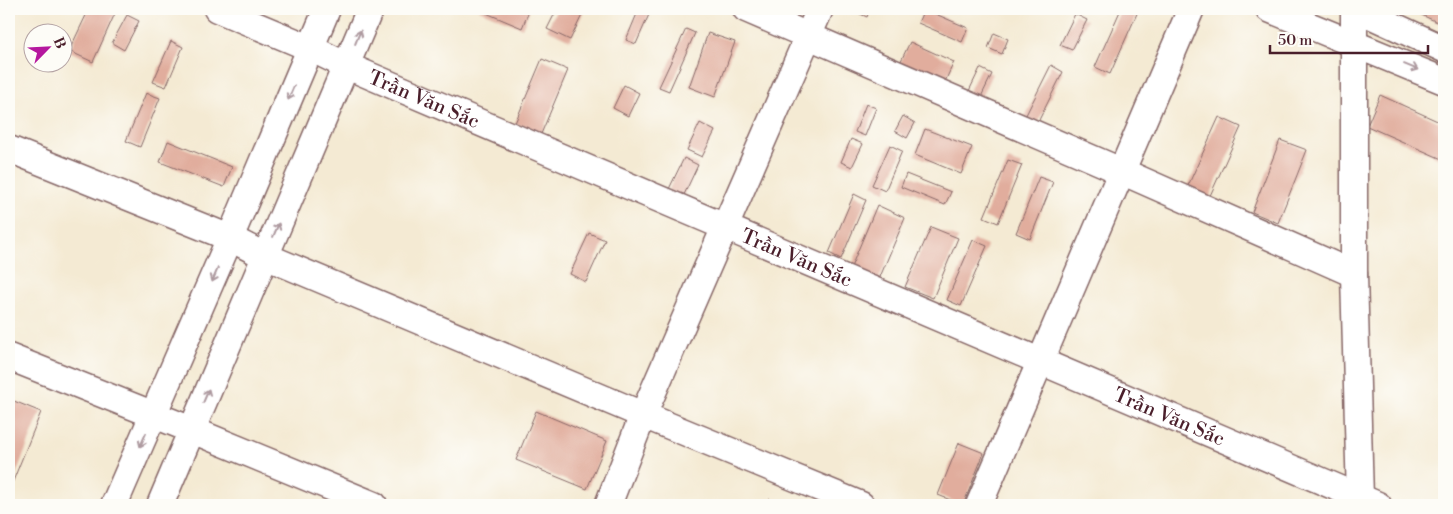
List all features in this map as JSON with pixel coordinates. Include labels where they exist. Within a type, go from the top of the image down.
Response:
[{"type":"street","name":"Trần Văn Sắc","points":[[217,9],[726,226],[1365,503]]},
{"type":"street","points":[[114,505],[328,9]]},
{"type":"street","points":[[160,505],[370,9]]},
{"type":"street","points":[[746,9],[1122,171],[1354,274]]},
{"type":"street","points":[[608,505],[642,416],[820,9]]},
{"type":"street","points":[[979,505],[1042,362],[1191,9]]},
{"type":"street","points":[[1268,9],[1444,81]]},
{"type":"street","points":[[1365,503],[1354,274],[1356,9],[1444,49]]},
{"type":"street","points":[[9,149],[230,238],[265,256],[642,416],[861,505]]},
{"type":"street","points":[[9,357],[374,505]]},
{"type":"building","points":[[89,9],[117,9],[93,62],[72,52],[72,45]]},
{"type":"building","points":[[480,9],[530,9],[522,28]]},
{"type":"building","points":[[557,9],[585,9],[570,40],[547,29]]},
{"type":"building","points":[[639,9],[651,10],[636,44],[626,40]]},
{"type":"building","points":[[849,9],[870,9],[867,17]]},
{"type":"building","points":[[924,9],[968,28],[962,42],[918,23]]},
{"type":"building","points":[[1121,9],[1139,9],[1110,74],[1095,67]]},
{"type":"building","points":[[1408,9],[1444,9],[1444,25]]},
{"type":"building","points":[[1075,14],[1087,20],[1072,50],[1060,45]]},
{"type":"building","points":[[127,15],[139,21],[124,50],[112,43]]},
{"type":"building","points":[[686,29],[695,33],[669,91],[659,87]]},
{"type":"building","points":[[708,33],[735,42],[715,97],[689,87]]},
{"type":"building","points":[[994,33],[1008,39],[1002,54],[988,48]]},
{"type":"building","points":[[171,41],[183,47],[166,87],[153,82]]},
{"type":"building","points":[[910,42],[954,62],[942,88],[898,67]]},
{"type":"building","points":[[542,59],[568,70],[541,134],[515,123]]},
{"type":"building","points":[[1051,65],[1063,72],[1037,124],[1025,117]]},
{"type":"building","points":[[980,68],[992,74],[980,99],[968,93]]},
{"type":"building","points":[[624,85],[639,93],[628,116],[613,108]]},
{"type":"building","points":[[146,93],[160,98],[140,147],[126,141]]},
{"type":"building","points":[[1380,95],[1444,124],[1444,160],[1367,126]]},
{"type":"building","points":[[866,104],[876,108],[865,136],[855,132]]},
{"type":"building","points":[[903,116],[915,123],[907,138],[895,131]]},
{"type":"building","points":[[1219,117],[1241,127],[1209,198],[1187,188]]},
{"type":"building","points":[[700,123],[715,131],[702,157],[687,150]]},
{"type":"building","points":[[925,129],[972,147],[961,174],[915,155]]},
{"type":"building","points":[[851,139],[863,144],[852,167],[841,162]]},
{"type":"building","points":[[1280,140],[1307,150],[1278,223],[1252,212]]},
{"type":"building","points":[[168,141],[232,167],[224,187],[160,162]]},
{"type":"building","points":[[890,145],[902,151],[885,191],[872,185]]},
{"type":"building","points":[[684,158],[698,165],[682,199],[668,191]]},
{"type":"building","points":[[1008,160],[1022,165],[998,223],[984,217]]},
{"type":"building","points":[[906,174],[951,192],[945,205],[901,187]]},
{"type":"building","points":[[1039,177],[1053,182],[1030,239],[1016,233]]},
{"type":"building","points":[[854,194],[866,200],[841,259],[829,253]]},
{"type":"building","points":[[877,205],[905,218],[877,284],[849,272]]},
{"type":"building","points":[[931,227],[958,238],[933,298],[905,287]]},
{"type":"building","points":[[589,233],[605,240],[586,282],[570,274]]},
{"type":"building","points":[[973,240],[987,246],[961,306],[947,300]]},
{"type":"building","points":[[9,399],[41,412],[9,491]]},
{"type":"building","points":[[536,411],[607,441],[587,489],[516,460]]},
{"type":"building","points":[[959,443],[984,453],[963,505],[938,495]]},
{"type":"building","points":[[769,499],[784,505],[766,505]]}]
